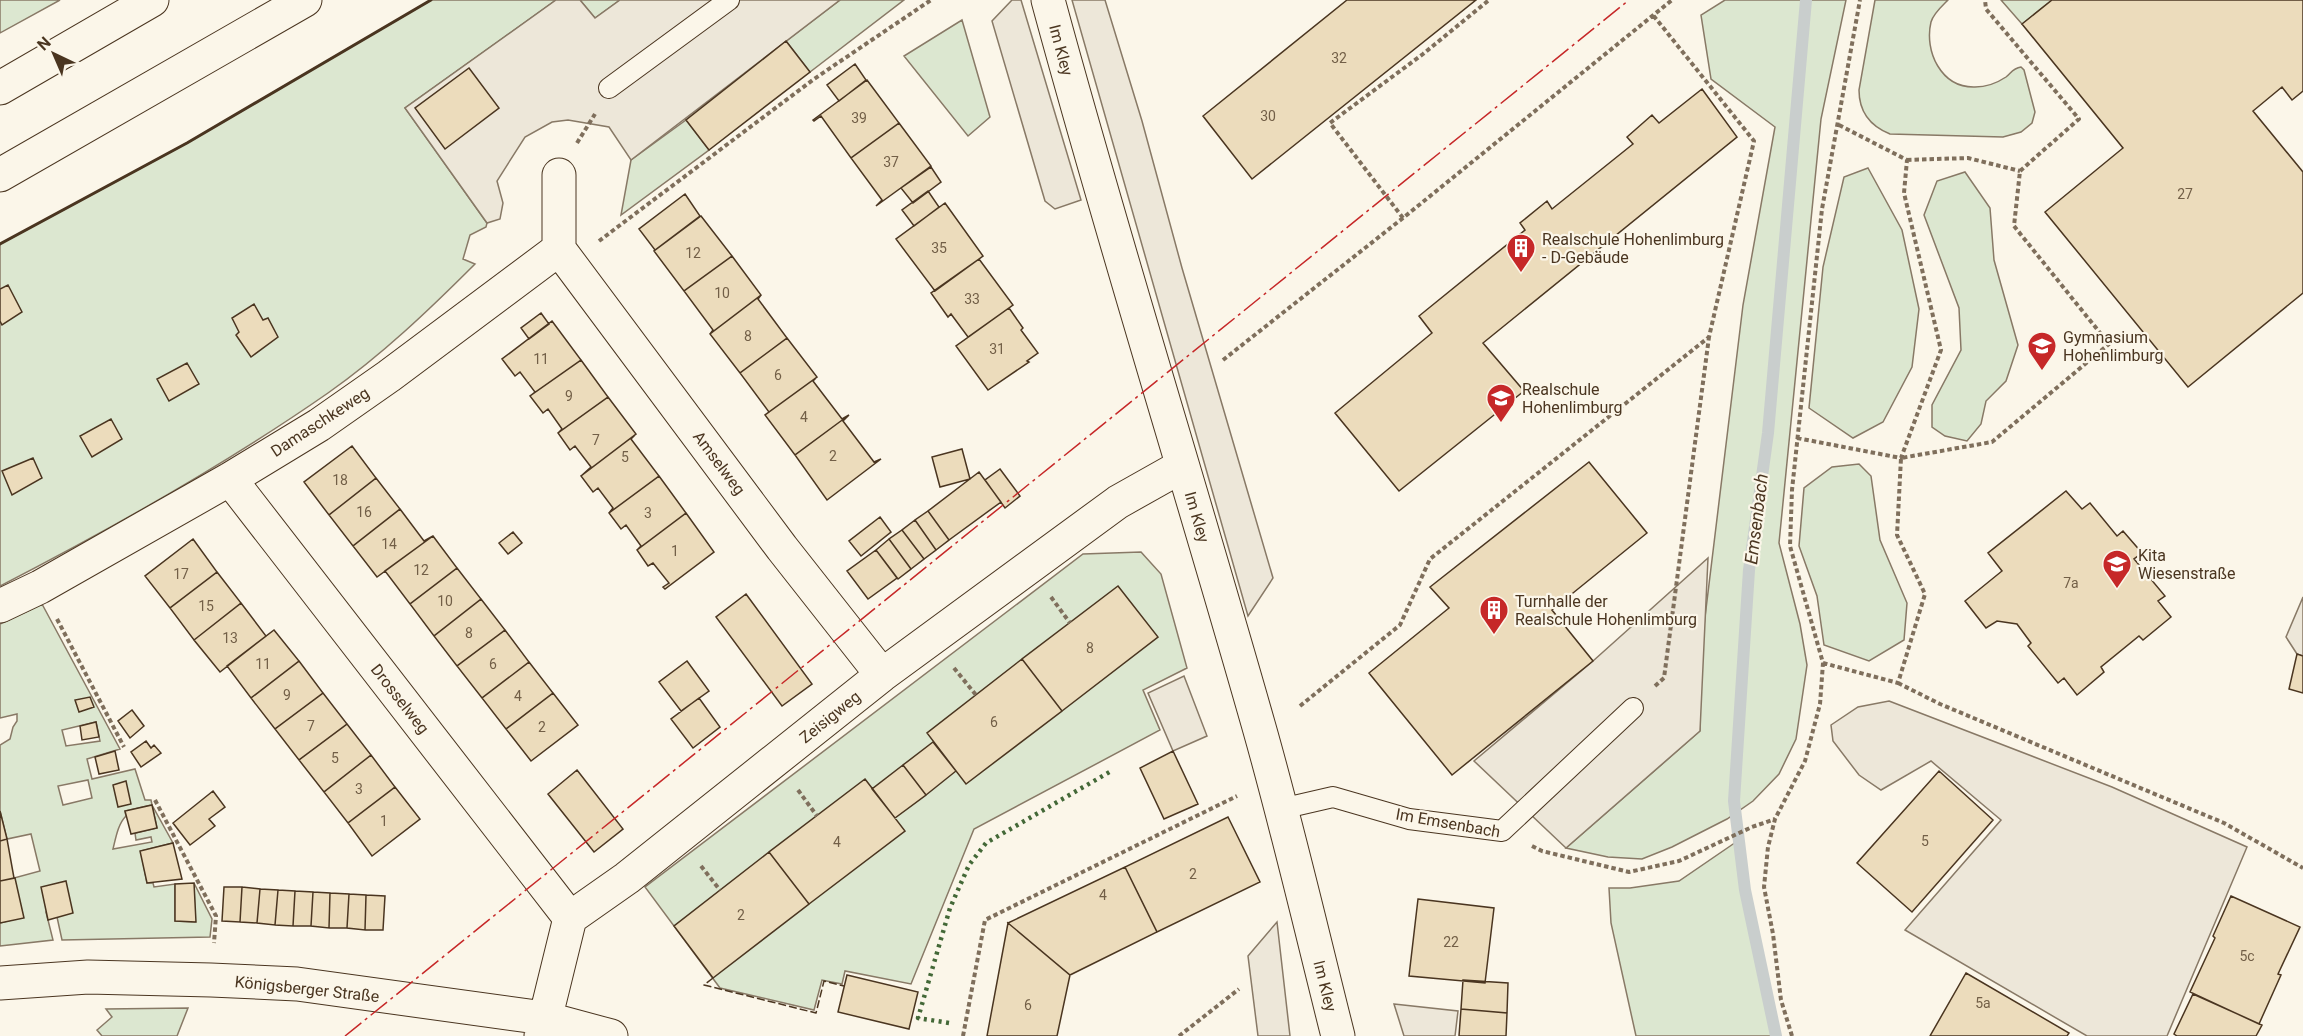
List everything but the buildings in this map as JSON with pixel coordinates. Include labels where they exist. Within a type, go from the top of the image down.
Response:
[{"type":"main road","points":[[0,88],[152,0]]},
{"type":"main road","points":[[0,176],[305,0]]},
{"type":"main road","name":"Im Kley","points":[[1048,0],[1085,139],[1166,405],[1277,794],[1338,1036]]},
{"type":"main road","points":[[559,175],[565,256]]},
{"type":"main road","name":"Damaschkeweg","points":[[0,606],[39,587],[230,479],[319,425],[565,256]]},
{"type":"main road","name":"Amselweg","points":[[565,256],[782,548],[882,675]]},
{"type":"main road","name":"Zeisigweg","points":[[570,918],[627,878],[882,675],[1118,502],[1182,466]]},
{"type":"main road","name":"Drosselweg","points":[[230,479],[570,918]]},
{"type":"main road","points":[[542,1027],[570,918]]},
{"type":"main road","name":"Königsberger Straße","points":[[0,983],[88,978],[297,984],[542,1027],[611,1036]]},
{"type":"lane","points":[[609,88],[729,0]]},
{"type":"lane","points":[[1503,831],[1633,708]]},
{"type":"lane","name":"Im Emsenbach","points":[[1277,794],[1333,797],[1409,819],[1503,831]]},
{"type":"path","points":[[565,256],[814,79],[931,0]]},
{"type":"path","points":[[1403,218],[1330,123],[1423,54],[1490,0]]},
{"type":"path","points":[[1223,360],[1403,218],[1672,0]]},
{"type":"path","points":[[1792,1036],[1780,1000],[1773,934],[1764,887],[1768,847],[1775,819],[1804,761],[1820,704],[1823,663],[1790,546],[1797,438],[1822,208],[1860,0]]},
{"type":"path","points":[[1797,438],[1901,458],[1992,442],[2109,344],[2014,226],[2020,171],[2079,119],[1986,9],[1985,0]]},
{"type":"path","points":[[1633,708],[1664,678],[1709,337],[1754,141],[1653,15]]},
{"type":"path","points":[[559,175],[609,88]]},
{"type":"path","points":[[1837,124],[1907,160],[1968,158],[2020,171]]},
{"type":"path","points":[[1899,683],[1925,594],[1897,535],[1901,458],[1941,350],[1904,193],[1907,160]]},
{"type":"path","points":[[1300,706],[1400,625],[1430,559],[1709,337]]},
{"type":"path","points":[[39,587],[124,747]]},
{"type":"path","points":[[1823,663],[1899,683],[1940,704],[2224,823],[2303,868]]},
{"type":"path","points":[[963,1036],[986,921],[1277,794]]},
{"type":"path","points":[[155,800],[216,916],[211,980]]},
{"type":"path","name":"Im Emsenbach","points":[[1503,831],[1542,851],[1629,872],[1679,861],[1752,827],[1775,819]]},
{"type":"path","points":[[1179,1036],[1239,989]]},
{"type":"green space","points":[[0,0],[60,0],[0,33]]},
{"type":"green space","points":[[431,0],[556,0],[405,108],[487,223],[486,227],[470,235],[463,259],[475,264],[386,348],[328,393],[167,495],[0,586],[0,244],[187,143]]},
{"type":"green space","points":[[580,0],[620,0],[595,18]]},
{"type":"green space","points":[[840,0],[904,0],[810,72],[786,41]]},
{"type":"green space","points":[[1725,0],[1846,0],[1821,119],[1779,543],[1800,624],[1807,665],[1796,739],[1779,774],[1753,801],[1727,819],[1672,847],[1642,859],[1608,857],[1566,848],[1700,731],[1701,650],[1743,305],[1775,127],[1711,79],[1701,15]]},
{"type":"green space","points":[[1875,0],[1948,0],[1932,19],[1929,33],[1933,56],[1944,75],[1963,86],[1975,87],[1995,83],[2021,67],[2024,70],[2035,112],[2032,123],[2021,132],[2003,137],[1890,134],[1877,127],[1867,117],[1861,105],[1859,90]]},
{"type":"green space","points":[[2001,0],[2052,0],[2022,24]]},
{"type":"green space","points":[[962,20],[990,117],[968,136],[904,56]]},
{"type":"green space","points":[[686,120],[709,150],[621,215],[631,160]]},
{"type":"green space","points":[[1868,168],[1902,230],[1919,309],[1912,367],[1883,422],[1853,438],[1809,408],[1823,267],[1844,177]]},
{"type":"green space","points":[[1965,172],[1990,208],[1994,260],[2018,345],[2006,381],[1986,401],[1981,424],[1967,441],[1945,436],[1932,427],[1932,405],[1961,350],[1959,308],[1924,215],[1937,181]]},
{"type":"green space","points":[[1859,464],[1871,476],[1880,540],[1907,603],[1904,640],[1869,661],[1824,645],[1817,596],[1799,546],[1804,488],[1832,467]]},
{"type":"green space","points":[[1141,552],[1161,574],[1187,668],[1143,690],[1160,730],[974,829],[911,984],[845,971],[842,984],[822,980],[814,1010],[720,988],[645,887],[1083,554]]},
{"type":"green space","points":[[42,604],[120,749],[87,759],[92,779],[135,769],[145,800],[151,800],[173,843],[141,851],[147,883],[153,883],[154,887],[175,884],[175,921],[195,922],[194,883],[212,919],[210,937],[62,940],[57,917],[71,906],[46,912],[53,940],[0,946],[0,923],[23,917],[14,878],[40,871],[31,834],[7,839],[0,811],[0,745],[10,739],[17,721],[17,714],[0,718],[0,624]],"holes":[[[96,722],[100,741],[66,746],[62,730]],[[88,780],[92,798],[63,805],[58,786]],[[152,805],[157,828],[135,833],[136,840],[151,837],[152,842],[113,849],[119,827],[126,816],[125,811]]]},
{"type":"green space","points":[[1739,840],[1743,888],[1773,1036],[1636,1036],[1611,923],[1609,888],[1630,888],[1679,881]]},
{"type":"green space","points":[[188,1008],[177,1036],[102,1036],[97,1030],[112,1017],[106,1009]]},
{"type":"shaded area","points":[[556,0],[580,0],[595,18],[620,0],[840,0],[631,160],[609,127],[568,120],[552,122],[525,137],[497,181],[503,203],[500,219],[487,223],[405,108]]},
{"type":"shaded area","points":[[1012,0],[1021,0],[1081,200],[1055,209],[1045,201],[992,21]]},
{"type":"shaded area","points":[[1072,0],[1105,0],[1273,578],[1248,616]]},
{"type":"shaded area","points":[[1708,558],[1700,731],[1566,848],[1474,761],[1593,661]]},
{"type":"shaded area","points":[[2303,597],[2303,656],[2297,654],[2286,637]]},
{"type":"shaded area","points":[[1184,676],[1207,736],[1173,751],[1148,693]]},
{"type":"shaded area","points":[[1889,701],[2112,787],[2247,847],[2167,1036],[2087,1036],[1905,930],[2001,820],[1931,761],[1881,790],[1859,775],[1833,741],[1831,725],[1858,707]]},
{"type":"shaded area","points":[[1277,922],[1290,1036],[1258,1036],[1248,956]]},
{"type":"shaded area","points":[[1394,1004],[1458,1011],[1455,1036],[1404,1036]]},
{"type":"waterway","name":"Emsenbach","points":[[1776,1036],[1745,890],[1734,801],[1749,570],[1768,433],[1806,0]]},
{"type":"hedge","points":[[949,1023],[918,1018],[950,908],[969,865],[986,843],[1113,770]]},
{"type":"fence","points":[[713,978],[704,985],[816,1013],[824,981],[844,986]]},
{"type":"wall","points":[[0,244],[187,143],[431,0]]},
{"type":"power","points":[[345,1036],[1629,0]]},
{"type":"place","name":"Realschule Hohenlimburg - D-Gebäude","points":[[1521,274]]},
{"type":"place","name":"Gymnasium Hohenlimburg","points":[[2042,372]]},
{"type":"place","name":"Realschule Hohenlimburg","points":[[1501,424]]},
{"type":"place","name":"Kita Wiesenstraße","points":[[2117,590]]},
{"type":"place","name":"Turnhalle der Realschule Hohenlimburg","points":[[1494,636]]}]
